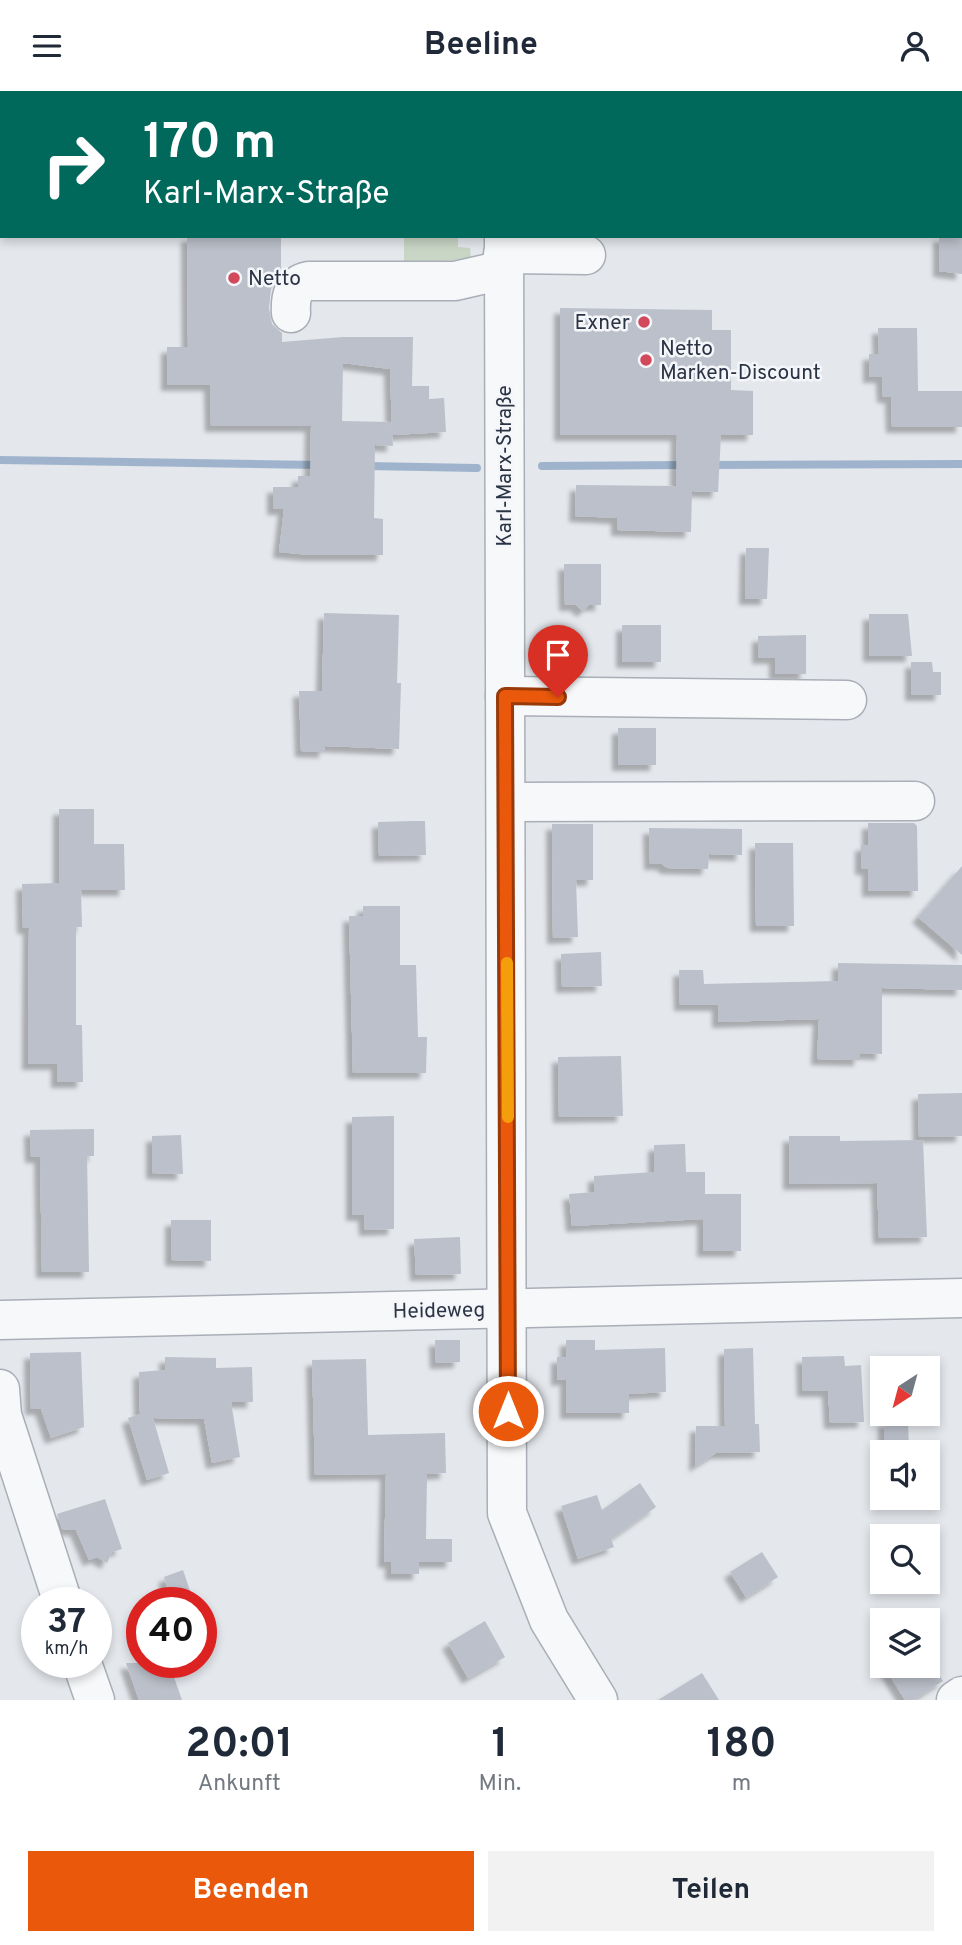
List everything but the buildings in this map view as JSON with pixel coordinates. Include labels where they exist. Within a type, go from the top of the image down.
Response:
[{"type":"street","points":[[291,313],[293,292],[301,283],[309,281],[455,281],[503,253],[586,255]]},
{"type":"street","name":"Karl-Marx-Straße","points":[[503,253],[509,1309],[507,1513],[549,1620],[597,1700]]},
{"type":"street","points":[[505,696],[848,700]]},
{"type":"street","points":[[506,802],[915,801]]},
{"type":"street","name":"Heideweg","points":[[0,1320],[962,1298]]},
{"type":"street","points":[[0,1389],[2,1415],[58,1587]]},
{"type":"street","points":[[87,1678],[95,1700]]},
{"type":"street","points":[[956,1700],[962,1696]]},
{"type":"green space","points":[[404,238],[458,238],[458,247],[470,248],[471,260],[404,262]]},
{"type":"waterway","points":[[0,460],[319,465]]},
{"type":"waterway","points":[[710,465],[962,464]]},
{"type":"waterway","points":[[542,466],[686,465]]},
{"type":"waterway","points":[[367,466],[477,468]]},
{"type":"slow traffic","points":[[507,963],[508,1117]]},
{"type":"place","name":"Netto","points":[[234,278]]},
{"type":"place","name":"Exner","points":[[644,322]]},
{"type":"place","name":"Netto Marken-Discount","points":[[646,360]]},
{"type":"route","points":[[508,1411],[505,696],[558,697]]}]
